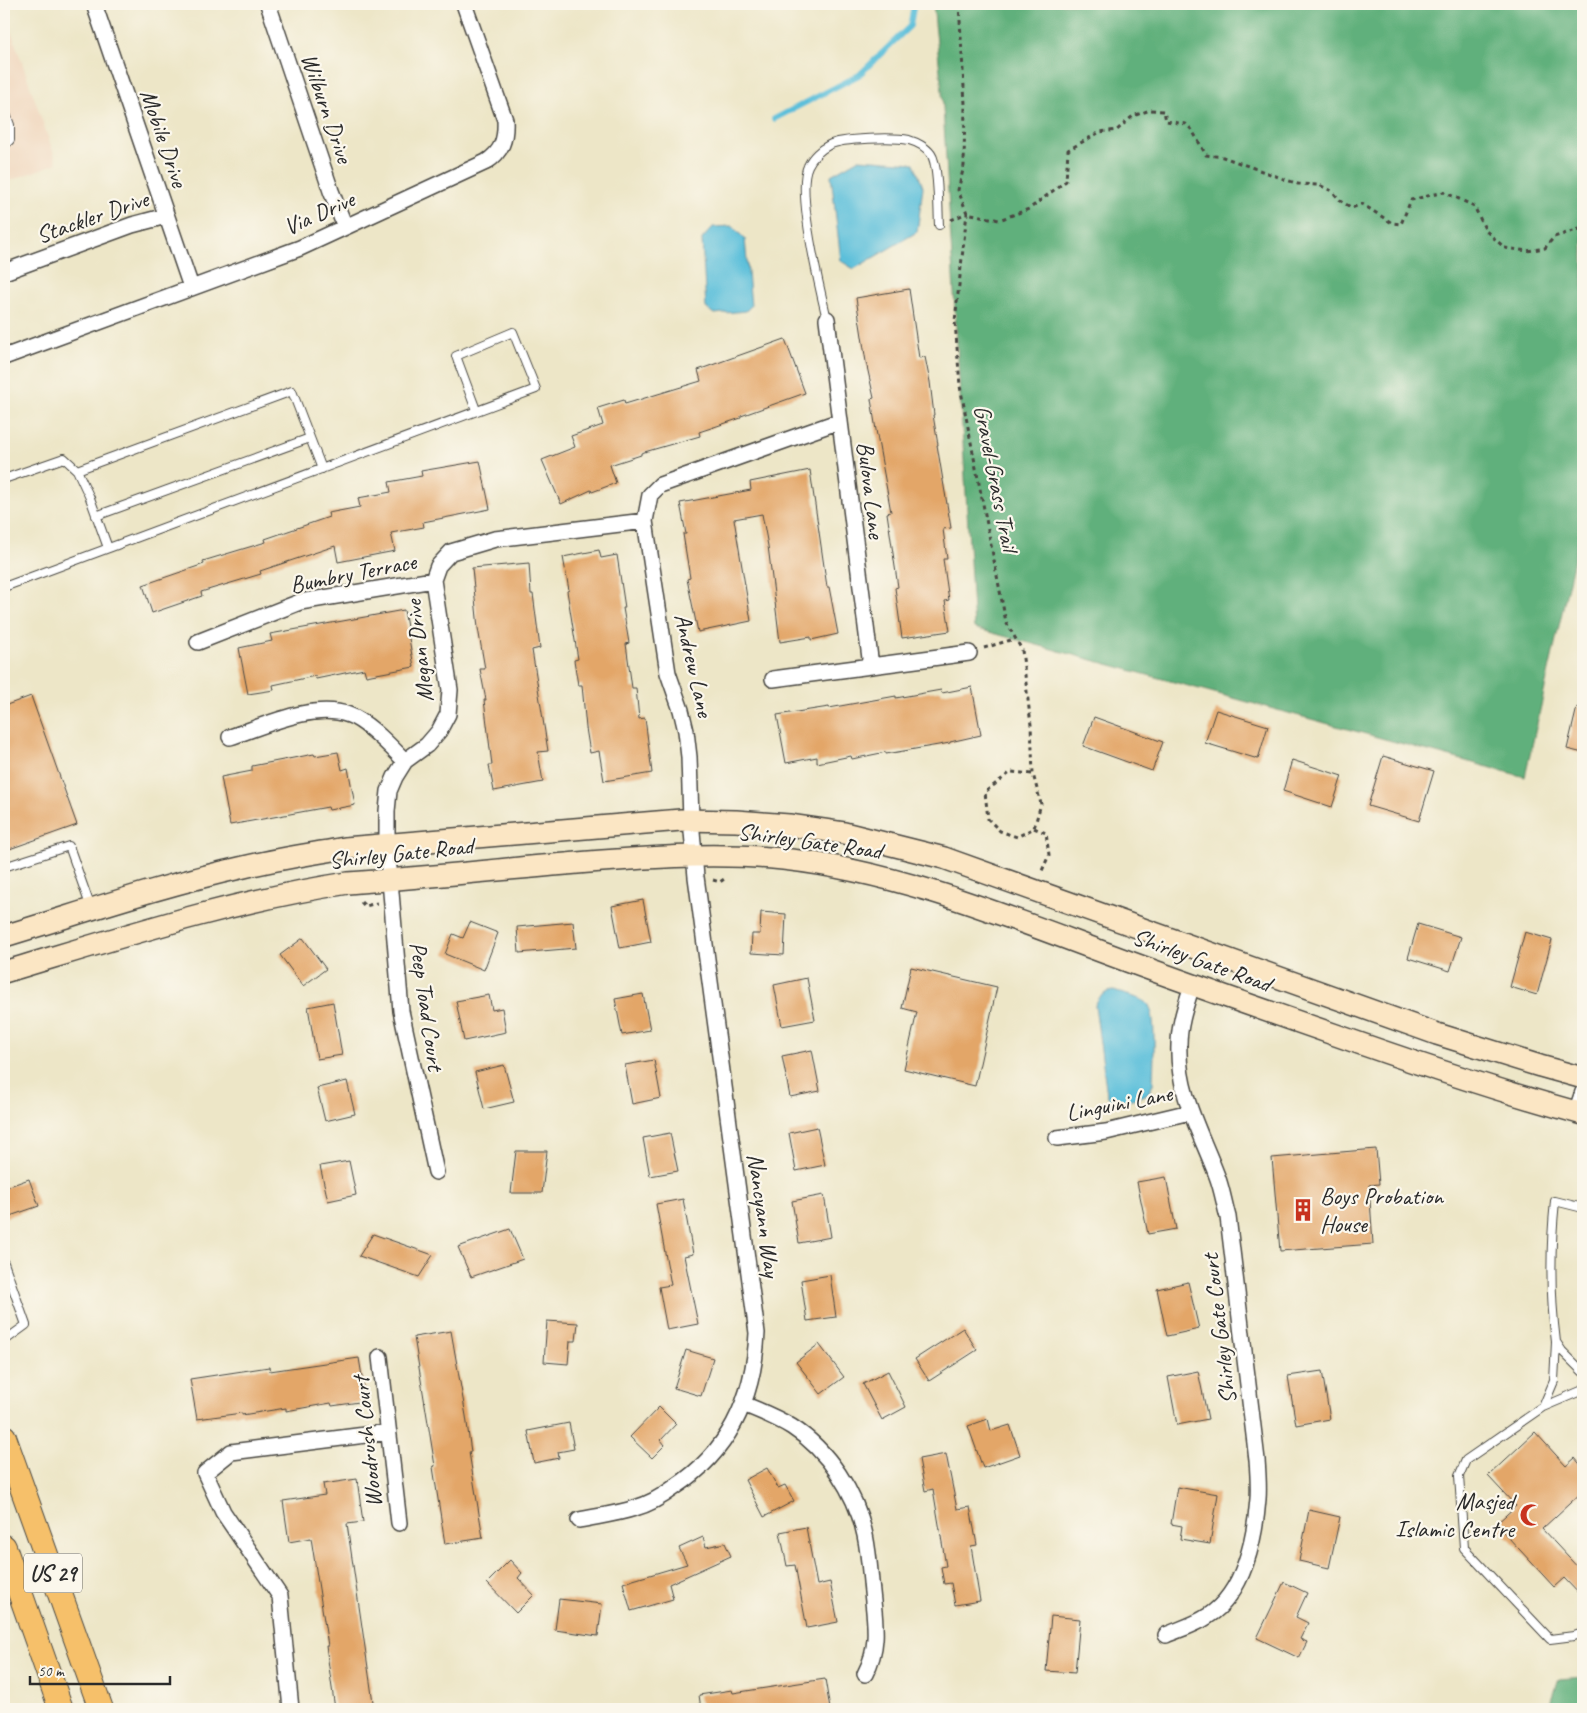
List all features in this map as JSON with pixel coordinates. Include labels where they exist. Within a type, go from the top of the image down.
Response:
[{"type":"main road","name":"Shirley Gate Road","points":[[4,936],[180,883],[298,856],[387,844],[634,823],[691,820],[789,825],[844,833],[944,858],[1437,1034],[1583,1078]]},
{"type":"main road","name":"Shirley Gate Road","points":[[4,972],[201,913],[322,887],[390,890],[646,857],[694,855],[785,860],[838,867],[890,879],[982,907],[1192,985],[1426,1067],[1530,1100],[1581,1106]]},
{"type":"main road","name":"US 29","points":[[4,1437],[102,1709]]},
{"type":"main road","name":"US 29","points":[[4,1547],[61,1709]]},
{"type":"street","name":"Mobile Drive","points":[[94,4],[191,287]]},
{"type":"street","name":"Wilburn Drive","points":[[268,4],[345,227]]},
{"type":"street","name":"Via Drive","points":[[4,356],[300,248],[494,157],[502,146],[506,133],[505,120],[464,4]]},
{"type":"street","name":"Stackler Drive","points":[[4,272],[132,225],[166,216]]},
{"type":"street","name":"Bulova Lane","points":[[827,319],[871,666]]},
{"type":"street","name":"Andrew Lane","points":[[691,820],[689,756],[686,731],[681,710],[668,674],[645,521],[650,496],[660,485],[840,421]]},
{"type":"street","points":[[433,580],[438,566],[451,552],[495,539],[645,521]]},
{"type":"street","name":"Bumbry Terrace","points":[[198,642],[300,602],[433,580]]},
{"type":"street","name":"Megan Drive","points":[[387,844],[389,790],[395,776],[406,761],[427,745],[439,731],[448,714],[450,690],[433,580]]},
{"type":"street","points":[[773,678],[969,653]]},
{"type":"street","points":[[230,737],[296,715],[324,710],[350,715],[374,731],[406,761]]},
{"type":"street","name":"Nancyann Way","points":[[579,1520],[635,1508],[662,1496],[683,1482],[714,1452],[727,1435],[743,1404],[754,1368],[757,1332],[696,877],[691,820]]},
{"type":"street","name":"Peep Toad Court","points":[[387,844],[402,1018],[436,1172]]},
{"type":"street","name":"Shirley Gate Court","points":[[1166,1635],[1208,1616],[1223,1604],[1231,1594],[1248,1553],[1256,1524],[1258,1497],[1257,1460],[1228,1217],[1218,1178],[1190,1112],[1182,1086],[1179,1045],[1181,1021],[1192,985]]},
{"type":"street","name":"Linguini Lane","points":[[1057,1138],[1106,1132],[1190,1112]]},
{"type":"street","name":"Woodrush Court","points":[[380,1357],[399,1523]]},
{"type":"street","points":[[743,1404],[766,1413],[802,1434],[827,1458],[841,1477],[856,1507],[865,1534],[869,1556],[876,1634],[872,1661],[865,1674]]},
{"type":"street","points":[[291,1709],[280,1596],[223,1512],[205,1473],[231,1452],[389,1432]]},
{"type":"lane","points":[[4,109],[10,126],[10,140],[4,146]]},
{"type":"lane","points":[[827,319],[814,255],[804,186],[807,166],[816,154],[830,144],[850,140],[908,140],[921,145],[932,155],[937,177],[939,225]]},
{"type":"lane","points":[[4,587],[536,389],[512,332],[456,356],[476,410]]},
{"type":"lane","points":[[77,470],[292,391],[322,469]]},
{"type":"lane","points":[[96,516],[310,438]]},
{"type":"lane","points":[[4,480],[64,458],[77,470],[108,548]]},
{"type":"lane","points":[[4,867],[70,846],[92,910]]},
{"type":"lane","points":[[1543,1407],[1554,1381],[1556,1342],[1550,1270],[1555,1201],[1583,1208]]},
{"type":"lane","points":[[4,1263],[26,1325],[4,1341]]},
{"type":"lane","points":[[1556,1342],[1562,1351],[1583,1372]]},
{"type":"lane","points":[[1583,1390],[1543,1407],[1466,1460],[1459,1476],[1464,1548],[1550,1639],[1583,1633]]},
{"type":"path","points":[[959,4],[965,104],[964,166],[958,190],[966,213]]},
{"type":"path","points":[[939,225],[966,213],[999,220],[1029,209],[1066,181],[1068,150],[1100,132],[1117,130],[1133,116],[1150,110],[1164,111],[1166,121],[1186,124],[1192,130],[1206,155],[1223,157],[1298,184],[1319,184],[1332,191],[1341,201],[1352,208],[1362,204],[1392,223],[1401,224],[1411,200],[1444,192],[1474,206],[1486,231],[1505,248],[1526,251],[1545,248],[1554,237],[1583,228]]},
{"type":"path","name":"Gravel-Grass Trail","points":[[966,213],[955,321],[960,386],[1006,622],[1022,650],[1031,725],[1033,774],[1041,804],[1034,828]]},
{"type":"path","points":[[969,653],[1014,639]]},
{"type":"path","points":[[1033,774],[1011,772],[985,792],[988,820],[1000,831],[1017,837],[1034,828],[1046,833],[1049,855],[1040,876]]},
{"type":"path","points":[[696,877],[720,882],[724,877],[731,875]]},
{"type":"path","points":[[360,902],[365,906],[390,890]]},
{"type":"shaded area","points":[[4,11],[57,163],[4,183]]},
{"type":"green space","points":[[933,4],[1583,4],[1583,538],[1579,537],[1525,777],[974,628],[942,91]]},
{"type":"green space","points":[[1583,1677],[1583,1709],[1549,1709],[1559,1679]]},
{"type":"water","points":[[859,159],[914,163],[923,187],[917,232],[854,269],[841,261],[831,175]]},
{"type":"water","points":[[732,226],[745,239],[751,306],[746,311],[714,314],[706,308],[702,239],[713,227]]},
{"type":"water","points":[[1114,991],[1147,1003],[1153,1017],[1153,1084],[1150,1091],[1141,1097],[1111,1100],[1107,1095],[1095,1005],[1103,995]]},
{"type":"building","points":[[909,289],[919,358],[925,357],[930,382],[937,445],[951,528],[943,529],[947,559],[943,559],[949,600],[945,601],[950,631],[902,638],[895,588],[898,587],[887,513],[891,512],[871,399],[874,398],[856,298]]},
{"type":"building","points":[[785,339],[805,393],[699,432],[700,436],[641,453],[641,455],[610,465],[616,483],[592,492],[591,490],[561,504],[542,460],[575,447],[571,436],[603,425],[598,408],[624,400],[625,404],[701,381],[698,370]]},
{"type":"building","points":[[480,461],[490,509],[423,522],[424,527],[391,533],[395,551],[338,562],[335,546],[260,571],[261,574],[201,592],[202,596],[152,613],[143,585],[204,564],[203,561],[266,542],[265,539],[329,517],[328,513],[360,507],[358,498],[391,492],[389,482],[422,476],[421,471]]},
{"type":"building","points":[[810,470],[827,587],[829,587],[838,634],[811,640],[811,637],[780,642],[762,514],[734,519],[751,621],[698,632],[687,579],[690,578],[683,534],[686,534],[680,503],[751,490],[750,482]]},
{"type":"building","points":[[599,550],[601,558],[617,555],[629,643],[626,644],[632,688],[636,688],[639,719],[645,718],[652,773],[604,781],[599,751],[590,753],[582,685],[578,685],[574,660],[578,659],[563,557]]},
{"type":"building","points":[[529,563],[531,594],[533,594],[540,648],[532,650],[548,751],[538,752],[543,782],[494,791],[489,765],[492,765],[484,700],[486,700],[480,669],[485,669],[478,628],[472,568]]},
{"type":"building","points":[[404,610],[414,667],[366,676],[364,669],[316,679],[315,676],[273,685],[274,690],[248,694],[239,648],[272,641],[270,634]]},
{"type":"building","points":[[972,687],[981,735],[950,743],[852,759],[851,756],[817,763],[817,757],[786,763],[777,715],[896,696],[896,698],[941,690],[942,693]]},
{"type":"building","points":[[31,696],[77,825],[4,851],[4,706]]},
{"type":"building","points":[[1577,707],[1583,708],[1583,753],[1567,749]]},
{"type":"building","points":[[1216,710],[1268,726],[1258,759],[1205,743]]},
{"type":"building","points":[[1094,717],[1163,742],[1152,771],[1083,746]]},
{"type":"building","points":[[338,752],[342,770],[348,768],[355,805],[329,810],[328,807],[230,825],[221,777],[252,771],[252,766],[314,754],[315,756]]},
{"type":"building","points":[[1383,756],[1434,771],[1419,821],[1368,806]]},
{"type":"building","points":[[1292,760],[1342,776],[1332,807],[1283,791]]},
{"type":"building","points":[[643,900],[651,942],[620,948],[612,906]]},
{"type":"building","points":[[761,912],[786,914],[784,955],[751,953],[752,934],[760,934]]},
{"type":"building","points":[[470,922],[498,933],[484,970],[445,954],[453,934],[463,938]]},
{"type":"building","points":[[573,922],[576,948],[519,953],[517,927]]},
{"type":"building","points":[[1418,924],[1461,937],[1450,971],[1408,958]]},
{"type":"building","points":[[1525,932],[1552,940],[1537,995],[1510,987]]},
{"type":"building","points":[[303,938],[326,969],[303,986],[280,955]]},
{"type":"building","points":[[911,967],[997,987],[975,1086],[904,1069],[917,1012],[902,1008]]},
{"type":"building","points":[[807,978],[815,1020],[782,1026],[774,985]]},
{"type":"building","points":[[643,994],[650,1030],[622,1035],[615,999]]},
{"type":"building","points":[[489,995],[492,1010],[502,1008],[506,1032],[464,1041],[456,1001]]},
{"type":"building","points":[[333,1002],[342,1055],[317,1059],[308,1007]]},
{"type":"building","points":[[812,1050],[820,1091],[790,1097],[782,1056]]},
{"type":"building","points":[[654,1060],[661,1098],[632,1104],[625,1065]]},
{"type":"building","points":[[504,1065],[514,1102],[484,1109],[475,1072]]},
{"type":"building","points":[[347,1081],[355,1114],[325,1121],[317,1088]]},
{"type":"building","points":[[817,1127],[825,1165],[796,1171],[789,1133]]},
{"type":"building","points":[[670,1133],[678,1171],[650,1176],[643,1138]]},
{"type":"building","name":"Boys Probation House","points":[[1376,1149],[1379,1184],[1369,1185],[1373,1244],[1280,1251],[1272,1158]]},
{"type":"building","points":[[516,1151],[547,1151],[542,1193],[511,1193]]},
{"type":"building","points":[[349,1161],[356,1195],[328,1201],[320,1166]]},
{"type":"building","points":[[1166,1177],[1176,1229],[1148,1234],[1137,1182]]},
{"type":"building","points":[[29,1179],[39,1206],[4,1218],[4,1188]]},
{"type":"building","points":[[824,1195],[831,1237],[799,1243],[792,1201]]},
{"type":"building","points":[[683,1199],[693,1254],[684,1256],[698,1324],[667,1330],[659,1287],[671,1285],[656,1204]]},
{"type":"building","points":[[510,1229],[523,1259],[471,1277],[458,1247]]},
{"type":"building","points":[[373,1234],[433,1255],[419,1277],[359,1256]]},
{"type":"building","points":[[830,1275],[836,1317],[807,1321],[801,1280]]},
{"type":"building","points":[[1188,1282],[1199,1329],[1167,1336],[1157,1289]]},
{"type":"building","points":[[547,1321],[578,1323],[576,1341],[570,1341],[568,1364],[544,1362]]},
{"type":"building","points":[[963,1328],[977,1350],[929,1381],[915,1359]]},
{"type":"building","points":[[451,1331],[466,1416],[471,1452],[469,1452],[483,1538],[445,1544],[433,1467],[435,1466],[414,1337]]},
{"type":"building","points":[[819,1344],[844,1377],[821,1394],[796,1362]]},
{"type":"building","points":[[686,1350],[713,1358],[701,1396],[674,1388]]},
{"type":"building","points":[[359,1358],[366,1401],[332,1406],[331,1403],[286,1411],[286,1408],[242,1415],[242,1413],[197,1419],[190,1379],[269,1367],[270,1371]]},
{"type":"building","points":[[888,1371],[906,1407],[882,1420],[863,1384]]},
{"type":"building","points":[[1198,1371],[1208,1419],[1177,1425],[1168,1377]]},
{"type":"building","points":[[1322,1371],[1330,1419],[1296,1425],[1288,1376]]},
{"type":"building","points":[[659,1407],[676,1424],[661,1440],[665,1445],[652,1458],[630,1437]]},
{"type":"building","points":[[988,1419],[991,1431],[1010,1425],[1020,1455],[983,1468],[968,1426]]},
{"type":"building","points":[[569,1423],[574,1449],[558,1452],[559,1458],[534,1463],[528,1431]]},
{"type":"building","name":"Masjed Islamic Centre","points":[[1535,1432],[1566,1466],[1575,1458],[1583,1468],[1583,1491],[1542,1529],[1583,1573],[1583,1598],[1564,1578],[1554,1587],[1496,1524],[1516,1506],[1488,1476]]},
{"type":"building","points":[[946,1454],[957,1509],[970,1507],[977,1545],[971,1546],[980,1601],[955,1605],[951,1583],[944,1584],[941,1567],[946,1566],[933,1489],[925,1491],[919,1459]]},
{"type":"building","points":[[767,1468],[778,1488],[785,1485],[794,1501],[764,1517],[745,1480]]},
{"type":"building","points":[[357,1479],[363,1522],[347,1524],[374,1709],[335,1709],[326,1646],[328,1646],[311,1538],[289,1542],[283,1501],[325,1495],[323,1484]]},
{"type":"building","points":[[1177,1487],[1218,1494],[1210,1544],[1180,1539],[1182,1526],[1171,1524]]},
{"type":"building","points":[[1309,1510],[1340,1517],[1329,1568],[1299,1561]]},
{"type":"building","points":[[806,1527],[817,1585],[830,1582],[838,1622],[807,1628],[795,1565],[787,1566],[780,1532]]},
{"type":"building","points":[[703,1537],[706,1547],[725,1543],[731,1556],[669,1584],[673,1599],[631,1611],[623,1583],[687,1564],[679,1548]]},
{"type":"building","points":[[510,1560],[522,1573],[518,1578],[534,1595],[516,1613],[487,1583]]},
{"type":"building","points":[[1284,1582],[1307,1593],[1296,1617],[1308,1623],[1300,1639],[1307,1642],[1299,1658],[1257,1638]]},
{"type":"building","points":[[559,1599],[602,1604],[598,1636],[555,1630]]},
{"type":"building","points":[[1051,1616],[1080,1619],[1075,1673],[1046,1671]]},
{"type":"building","points":[[825,1679],[830,1709],[701,1709],[699,1695],[732,1690],[733,1693]]},
{"type":"waterway","points":[[774,119],[859,75],[910,26],[914,4]]},
{"type":"place","name":"Boys Probation House","points":[[1303,1210]]},
{"type":"place","name":"Masjed Islamic Centre","points":[[1531,1515]]}]
